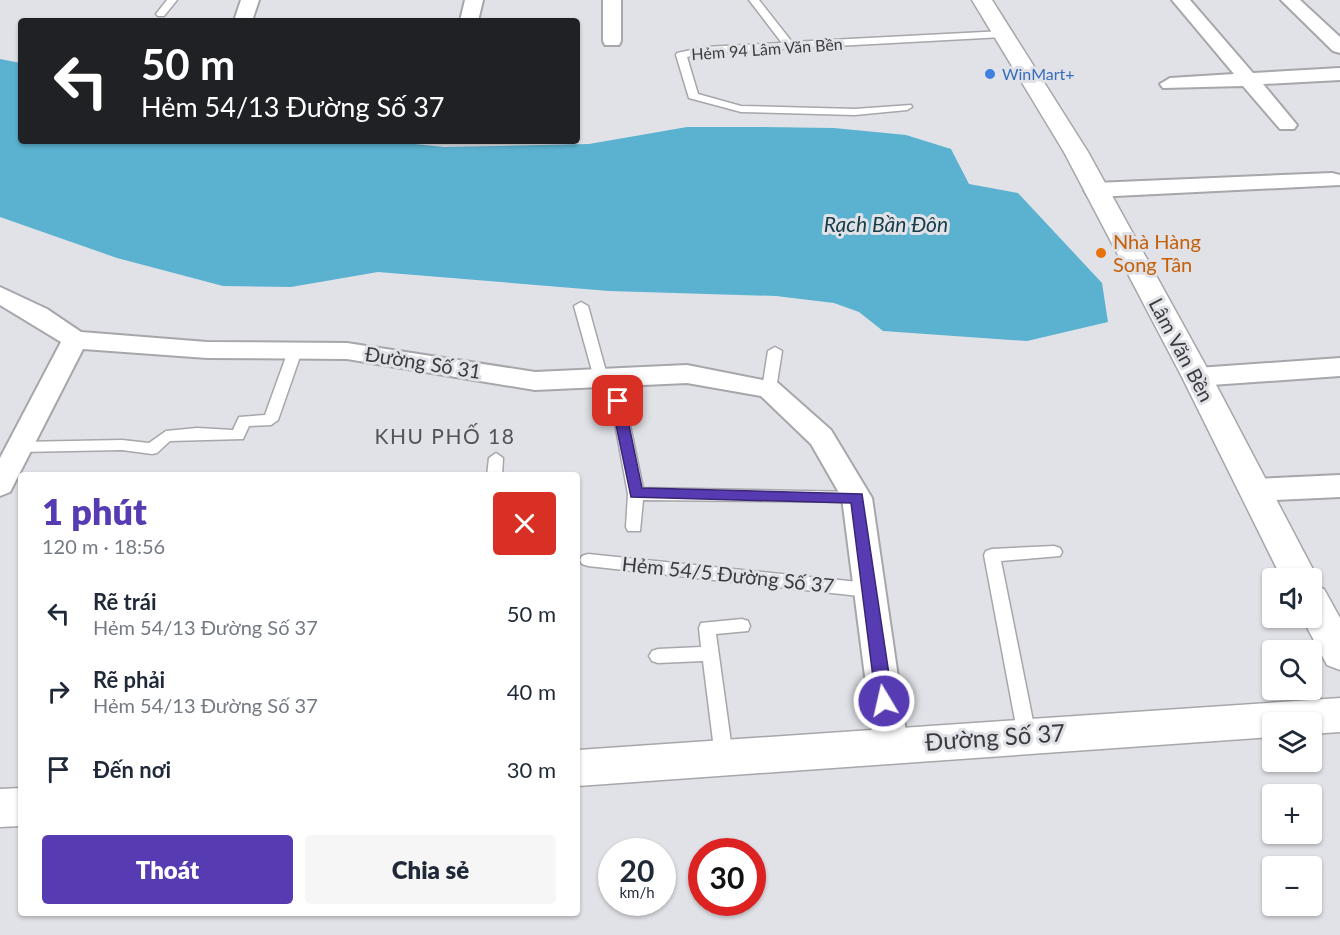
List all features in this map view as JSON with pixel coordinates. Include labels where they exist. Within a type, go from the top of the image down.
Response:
[{"type":"street","points":[[244,18],[250,0]]},
{"type":"street","points":[[470,18],[474,0]]},
{"type":"street","points":[[612,0],[612,41]]},
{"type":"street","name":"Lâm Văn Bền","points":[[982,0],[1076,152],[1197,376],[1294,568]]},
{"type":"street","points":[[1181,0],[1287,124]]},
{"type":"street","points":[[1290,0],[1340,47]]},
{"type":"street","points":[[1170,84],[1340,74]]},
{"type":"street","points":[[1095,190],[1332,180]]},
{"type":"street","points":[[0,295],[38,315],[75,340],[0,485]]},
{"type":"street","points":[[0,317],[38,315]]},
{"type":"street","name":"Đường Số 31","points":[[75,340],[207,350],[346,351],[535,381],[687,374],[769,389]]},
{"type":"street","points":[[1197,376],[1340,367]]},
{"type":"street","points":[[769,389],[821,437],[857,498],[891,746]]},
{"type":"street","points":[[1254,490],[1340,486]]},
{"type":"street","points":[[1322,620],[1340,654]]},
{"type":"street","name":"Đường Số 37","points":[[580,768],[1340,714]]},
{"type":"street","points":[[0,808],[18,807]]},
{"type":"lane","points":[[161,14],[172,0]]},
{"type":"lane","points":[[754,0],[790,46]]},
{"type":"lane","name":"Hẻm 94 Lâm Văn Bền","points":[[907,107],[855,112],[741,109],[693,96],[681,55],[705,50],[1003,34]]},
{"type":"lane","points":[[580,306],[607,378],[636,494],[634,527]]},
{"type":"lane","points":[[20,447],[122,445],[152,449],[166,436],[197,433],[238,435],[244,422],[271,420],[295,351]]},
{"type":"lane","points":[[769,389],[775,351]]},
{"type":"lane","points":[[494,472],[496,458]]},
{"type":"lane","points":[[636,494],[857,498]]},
{"type":"lane","points":[[1027,736],[992,555],[1054,552]]},
{"type":"lane","name":"Hẻm 54/5 Đường Số 37","points":[[588,560],[868,590]]},
{"type":"lane","points":[[724,758],[707,628],[742,626]]},
{"type":"lane","points":[[658,656],[711,654]]},
{"type":"water","name":"Rạch Bần Đôn","points":[[0,59],[18,62],[18,144],[415,144],[444,147],[589,144],[687,127],[834,128],[906,135],[951,149],[969,184],[1018,193],[1102,283],[1108,322],[1027,341],[883,331],[859,312],[834,303],[776,296],[609,291],[378,272],[291,287],[223,286],[117,258],[0,217]]},
{"type":"place","name":"WinMart+","points":[[990,74]]},
{"type":"place","name":"Nhà Hàng Song Tân","points":[[1101,253]]},
{"type":"district","name":"KHU PHỐ 18","points":[[445,437]]},
{"type":"route","points":[[618,401],[636,494],[857,498],[884,701]]}]
